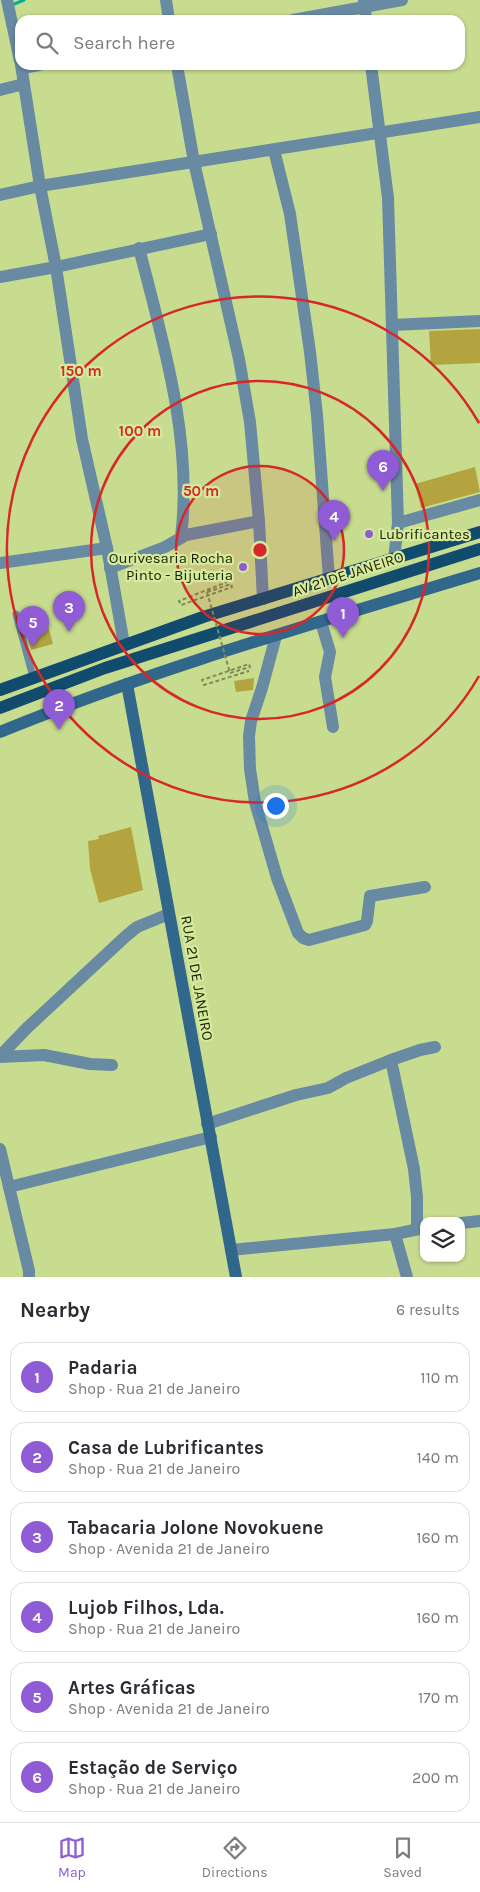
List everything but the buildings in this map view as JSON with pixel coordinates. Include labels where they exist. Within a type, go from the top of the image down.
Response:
[{"type":"main road","points":[[0,690],[203,617],[480,532]]},
{"type":"main road","name":"AV 21 DE JANEIRO","points":[[0,708],[105,668],[480,549]]},
{"type":"street","points":[[7,0],[15,37]]},
{"type":"street","points":[[166,0],[168,15]]},
{"type":"street","points":[[314,15],[364,3],[402,0]]},
{"type":"street","points":[[22,70],[40,186],[56,267],[82,439],[107,548],[124,644]]},
{"type":"street","points":[[178,70],[194,162],[240,359],[250,422],[259,521],[263,599]]},
{"type":"street","points":[[373,70],[388,198],[398,523],[394,559]]},
{"type":"street","points":[[0,90],[24,84]]},
{"type":"street","points":[[0,195],[40,186],[480,117]]},
{"type":"street","points":[[274,150],[290,214],[309,344],[329,579]]},
{"type":"street","points":[[0,277],[211,234]]},
{"type":"street","points":[[139,248],[168,368],[178,422],[184,491],[181,538]]},
{"type":"street","points":[[392,325],[480,321]]},
{"type":"street","points":[[398,523],[480,500]]},
{"type":"street","points":[[110,568],[165,547],[181,538],[259,521]]},
{"type":"street","points":[[0,563],[107,548]]},
{"type":"street","points":[[0,732],[78,701],[182,665],[480,573]]},
{"type":"street","points":[[321,622],[330,652],[325,677],[333,727]]},
{"type":"street","points":[[276,636],[251,721],[249,736],[250,769],[255,802],[277,878],[298,933],[302,938],[309,940],[365,925],[368,921],[370,896],[424,888]]},
{"type":"street","name":"RUA 21 DE JANEIRO","points":[[127,684],[236,1277]]},
{"type":"street","points":[[0,1057],[27,1028],[132,931],[169,914]]},
{"type":"street","points":[[207,1124],[296,1095],[328,1088],[346,1078],[391,1060],[435,1047]]},
{"type":"street","points":[[0,1057],[44,1055],[90,1064],[112,1065]]},
{"type":"street","points":[[231,1250],[395,1234],[420,1228],[414,1169],[391,1060]]},
{"type":"street","points":[[9,1187],[211,1137]]},
{"type":"street","points":[[0,1149],[29,1277]]},
{"type":"street","points":[[465,1223],[480,1221]]},
{"type":"street","points":[[395,1234],[407,1277]]},
{"type":"lane","points":[[16,614],[33,677]]},
{"type":"path","points":[[227,582],[179,600],[181,605],[232,587],[231,584],[208,592],[230,673],[250,667],[249,664],[202,680],[204,685],[249,672]]},
{"type":"waterway","points":[[12,5],[24,0]]},
{"type":"place","name":"Estação de Serviço","points":[[383,491]]},
{"type":"place","name":"Lubrificantes","points":[[369,534]]},
{"type":"place","name":"Lujob Filhos, Lda.","points":[[334,541]]},
{"type":"place","name":"Ourivesaria Rocha Pinto - Bijuteria","points":[[243,567]]},
{"type":"place","name":"Tabacaria Jolone Novokuene","points":[[69,632]]},
{"type":"place","name":"Padaria","points":[[343,638]]},
{"type":"place","name":"Artes Gráficas","points":[[33,647]]},
{"type":"place","name":"Casa de Lubrificantes","points":[[59,730]]}]
